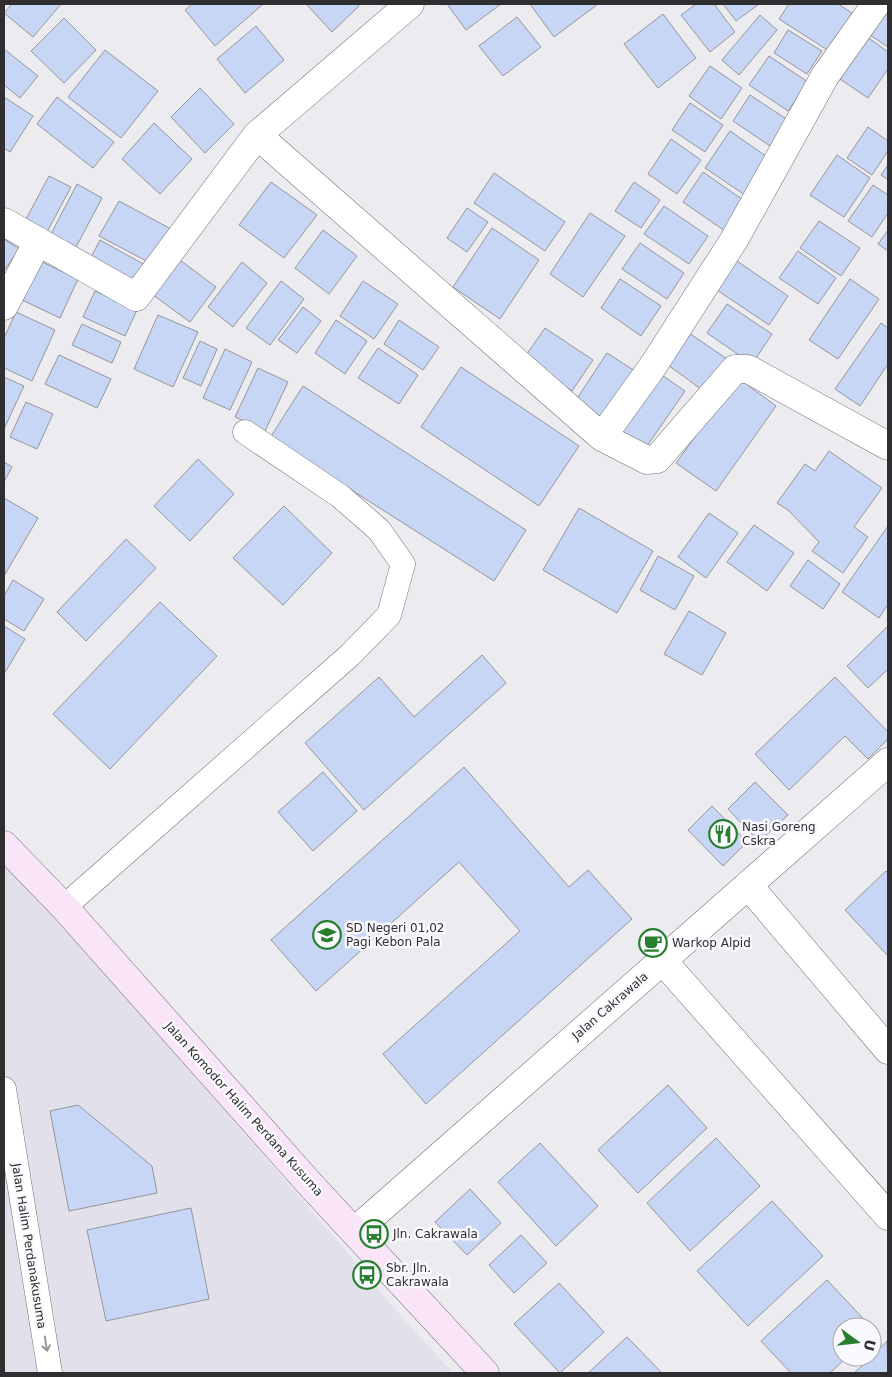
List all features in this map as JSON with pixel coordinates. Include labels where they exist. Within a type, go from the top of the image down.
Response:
[{"type":"street","points":[[4,222],[136,297],[256,135],[410,4]]},
{"type":"street","points":[[602,437],[653,366],[734,240],[825,76],[876,4]]},
{"type":"street","points":[[256,135],[602,437],[647,460],[657,459],[735,369],[748,369],[888,446]]},
{"type":"street","points":[[4,306],[38,241]]},
{"type":"street","name":"Jalan Cakrawala","points":[[356,1231],[888,762]]},
{"type":"street","name":"Jalan Komodor Halim Perdana Kusuma","points":[[4,846],[64,907],[251,1119],[485,1373]]},
{"type":"street","points":[[748,884],[888,1050]]},
{"type":"street","points":[[662,960],[888,1216]]},
{"type":"lane","points":[[64,907],[350,655],[389,615],[403,564],[379,530],[340,496],[245,432]]},
{"type":"lane","name":"Jalan Halim Perdanakusuma","points":[[4,1089],[50,1373]]},
{"type":"shaded area","points":[[4,858],[343,1247],[392,1306],[453,1373],[4,1373]]},
{"type":"building","points":[[12,4],[61,4],[33,37],[4,13]]},
{"type":"building","points":[[192,4],[262,5],[215,46],[185,10]]},
{"type":"building","points":[[306,4],[357,4],[359,6],[332,32]]},
{"type":"building","points":[[447,4],[501,4],[466,30]]},
{"type":"building","points":[[530,4],[598,4],[554,37]]},
{"type":"building","points":[[696,4],[714,4],[735,32],[710,52],[681,15]]},
{"type":"building","points":[[723,4],[759,4],[736,21]]},
{"type":"building","points":[[789,4],[838,4],[852,13],[829,51],[779,19]]},
{"type":"building","points":[[888,8],[888,47],[867,33]]},
{"type":"building","points":[[663,14],[696,58],[658,88],[624,44]]},
{"type":"building","points":[[760,15],[777,30],[739,75],[722,60]]},
{"type":"building","points":[[517,17],[541,47],[503,76],[479,46]]},
{"type":"building","points":[[64,18],[96,50],[64,83],[31,51]]},
{"type":"building","points":[[256,26],[284,60],[245,93],[217,59]]},
{"type":"building","points":[[788,30],[822,51],[807,74],[774,53]]},
{"type":"building","points":[[863,34],[888,52],[888,69],[868,98],[834,75]]},
{"type":"building","points":[[4,49],[38,76],[20,98],[4,85]]},
{"type":"building","points":[[105,50],[158,91],[121,138],[68,97]]},
{"type":"building","points":[[769,56],[808,82],[788,111],[749,85]]},
{"type":"building","points":[[710,66],[742,88],[721,119],[689,96]]},
{"type":"building","points":[[200,88],[234,124],[205,153],[171,117]]},
{"type":"building","points":[[750,95],[794,124],[776,150],[733,121]]},
{"type":"building","points":[[4,97],[33,116],[10,152],[4,148]]},
{"type":"building","points":[[57,97],[114,142],[93,168],[37,124]]},
{"type":"building","points":[[690,103],[723,125],[705,152],[672,130]]},
{"type":"building","points":[[154,123],[192,159],[160,194],[122,159]]},
{"type":"building","points":[[868,127],[888,141],[888,151],[872,175],[847,158]]},
{"type":"building","points":[[730,131],[770,159],[745,195],[705,168]]},
{"type":"building","points":[[671,139],[701,160],[677,194],[648,174]]},
{"type":"building","points":[[837,155],[870,178],[844,217],[810,195]]},
{"type":"building","points":[[888,165],[888,180],[881,175]]},
{"type":"building","points":[[703,172],[746,202],[725,231],[683,202]]},
{"type":"building","points":[[494,173],[565,222],[545,251],[474,203]]},
{"type":"building","points":[[49,176],[71,187],[47,232],[25,221]]},
{"type":"building","points":[[271,182],[317,215],[284,258],[239,225]]},
{"type":"building","points":[[634,182],[660,200],[641,228],[615,211]]},
{"type":"building","points":[[77,184],[102,198],[76,247],[51,234]]},
{"type":"building","points":[[873,185],[888,195],[888,213],[872,237],[848,221]]},
{"type":"building","points":[[119,201],[171,229],[152,264],[99,236]]},
{"type":"building","points":[[664,206],[708,236],[689,264],[644,234]]},
{"type":"building","points":[[467,208],[488,222],[467,252],[447,238]]},
{"type":"building","points":[[590,213],[625,236],[583,297],[550,274]]},
{"type":"building","points":[[819,221],[860,248],[841,276],[800,248]]},
{"type":"building","points":[[492,228],[539,260],[500,319],[453,287]]},
{"type":"building","points":[[323,230],[357,256],[329,294],[295,268]]},
{"type":"building","points":[[888,230],[888,251],[878,244]]},
{"type":"building","points":[[4,239],[19,249],[4,271]]},
{"type":"building","points":[[100,240],[147,266],[136,287],[89,261]]},
{"type":"building","points":[[640,243],[684,273],[667,299],[622,269]]},
{"type":"building","points":[[798,251],[836,278],[818,304],[779,278]]},
{"type":"building","points":[[176,257],[216,287],[190,322],[149,292]]},
{"type":"building","points":[[734,259],[788,296],[769,325],[714,288]]},
{"type":"building","points":[[38,260],[78,279],[60,318],[20,299]]},
{"type":"building","points":[[242,262],[267,283],[233,327],[208,307]]},
{"type":"building","points":[[620,279],[661,306],[641,336],[601,308]]},
{"type":"building","points":[[850,279],[879,299],[838,359],[809,340]]},
{"type":"building","points":[[281,281],[304,299],[270,345],[246,328]]},
{"type":"building","points":[[363,281],[398,304],[374,339],[340,316]]},
{"type":"building","points":[[95,291],[137,310],[125,336],[83,317]]},
{"type":"building","points":[[727,304],[772,334],[752,364],[707,333]]},
{"type":"building","points":[[303,307],[321,321],[297,353],[278,340]]},
{"type":"building","points":[[16,312],[55,330],[32,381],[4,368],[4,338]]},
{"type":"building","points":[[158,315],[198,332],[173,387],[134,369]]},
{"type":"building","points":[[336,320],[367,341],[345,374],[315,353]]},
{"type":"building","points":[[399,320],[439,347],[423,370],[384,344]]},
{"type":"building","points":[[881,323],[888,328],[888,364],[860,406],[835,389]]},
{"type":"building","points":[[82,324],[121,342],[112,363],[72,345]]},
{"type":"building","points":[[545,328],[593,360],[572,391],[524,358]]},
{"type":"building","points":[[689,333],[727,359],[705,392],[668,365]]},
{"type":"building","points":[[200,341],[217,349],[201,386],[183,378]]},
{"type":"building","points":[[378,348],[418,375],[399,404],[358,378]]},
{"type":"building","points":[[225,349],[252,362],[230,410],[203,398]]},
{"type":"building","points":[[607,353],[638,373],[605,421],[576,400]]},
{"type":"building","points":[[59,355],[111,379],[97,408],[45,384]]},
{"type":"building","points":[[461,367],[579,446],[539,506],[421,427]]},
{"type":"building","points":[[258,368],[288,382],[265,431],[235,417]]},
{"type":"building","points":[[656,371],[685,391],[645,449],[617,430]]},
{"type":"building","points":[[4,377],[24,386],[4,429]]},
{"type":"building","points":[[738,378],[776,406],[716,491],[676,463]]},
{"type":"building","points":[[303,386],[526,530],[494,581],[270,438]]},
{"type":"building","points":[[26,402],[53,414],[37,449],[10,437]]},
{"type":"building","points":[[829,451],[882,488],[854,527],[868,537],[843,573],[812,551],[819,542],[788,510],[777,503],[805,464],[815,471]]},
{"type":"building","points":[[198,459],[234,494],[190,541],[154,506]]},
{"type":"building","points":[[4,462],[12,467],[4,482]]},
{"type":"building","points":[[4,498],[38,518],[4,576]]},
{"type":"building","points":[[284,506],[332,553],[283,605],[233,558]]},
{"type":"building","points":[[579,508],[653,551],[617,613],[543,570]]},
{"type":"building","points":[[709,513],[738,533],[706,578],[678,557]]},
{"type":"building","points":[[754,525],[794,553],[767,591],[727,562]]},
{"type":"building","points":[[888,526],[888,604],[879,618],[842,592]]},
{"type":"building","points":[[126,539],[156,568],[86,641],[57,612]]},
{"type":"building","points":[[658,556],[694,576],[675,610],[640,590]]},
{"type":"building","points":[[808,560],[840,584],[823,609],[790,586]]},
{"type":"building","points":[[13,580],[44,599],[24,631],[4,619],[4,596]]},
{"type":"building","points":[[160,602],[217,656],[110,769],[53,714]]},
{"type":"building","points":[[689,611],[726,633],[702,675],[664,654]]},
{"type":"building","points":[[4,626],[25,639],[4,674]]},
{"type":"building","points":[[888,626],[888,669],[868,688],[847,666]]},
{"type":"building","points":[[482,655],[506,683],[364,810],[305,743],[379,677],[414,717]]},
{"type":"building","points":[[835,677],[888,732],[888,739],[868,759],[845,736],[789,790],[755,754]]},
{"type":"building","name":"SD Negeri 01,02 Pagi Kebon Pala","points":[[464,767],[569,887],[588,870],[632,919],[426,1104],[383,1054],[520,931],[459,862],[316,991],[271,940]]},
{"type":"building","points":[[323,772],[357,811],[313,851],[278,812]]},
{"type":"building","points":[[755,782],[788,815],[759,842],[728,809]]},
{"type":"building","points":[[712,806],[747,842],[723,866],[688,830]]},
{"type":"building","points":[[886,871],[888,873],[888,956],[845,910]]},
{"type":"building","points":[[668,1085],[707,1128],[638,1193],[598,1150]]},
{"type":"building","points":[[78,1105],[152,1166],[157,1193],[69,1211],[50,1111]]},
{"type":"building","points":[[716,1138],[760,1186],[690,1251],[647,1203]]},
{"type":"building","points":[[540,1143],[598,1206],[556,1246],[498,1182]]},
{"type":"building","points":[[470,1189],[501,1223],[467,1255],[435,1222]]},
{"type":"building","points":[[772,1201],[823,1256],[748,1326],[697,1271]]},
{"type":"building","points":[[191,1208],[209,1299],[106,1321],[87,1230]]},
{"type":"building","points":[[521,1235],[547,1263],[514,1293],[489,1265]]},
{"type":"building","points":[[827,1280],[862,1317],[832,1317],[832,1367],[836,1367],[830,1373],[791,1373],[761,1341]]},
{"type":"building","points":[[559,1283],[604,1332],[560,1373],[514,1324]]},
{"type":"building","points":[[627,1337],[662,1373],[588,1373]]},
{"type":"building","points":[[887,1341],[888,1373],[854,1373],[861,1367],[882,1367],[882,1346]]},
{"type":"place","name":"Nasi Goreng Cskra","points":[[723,834]]},
{"type":"place","name":"SD Negeri 01,02 Pagi Kebon Pala","points":[[327,935]]},
{"type":"place","name":"Warkop Alpid","points":[[653,943]]},
{"type":"place","name":"Jln. Cakrawala","points":[[374,1234]]},
{"type":"place","name":"Sbr. Jln. Cakrawala","points":[[367,1275]]}]
